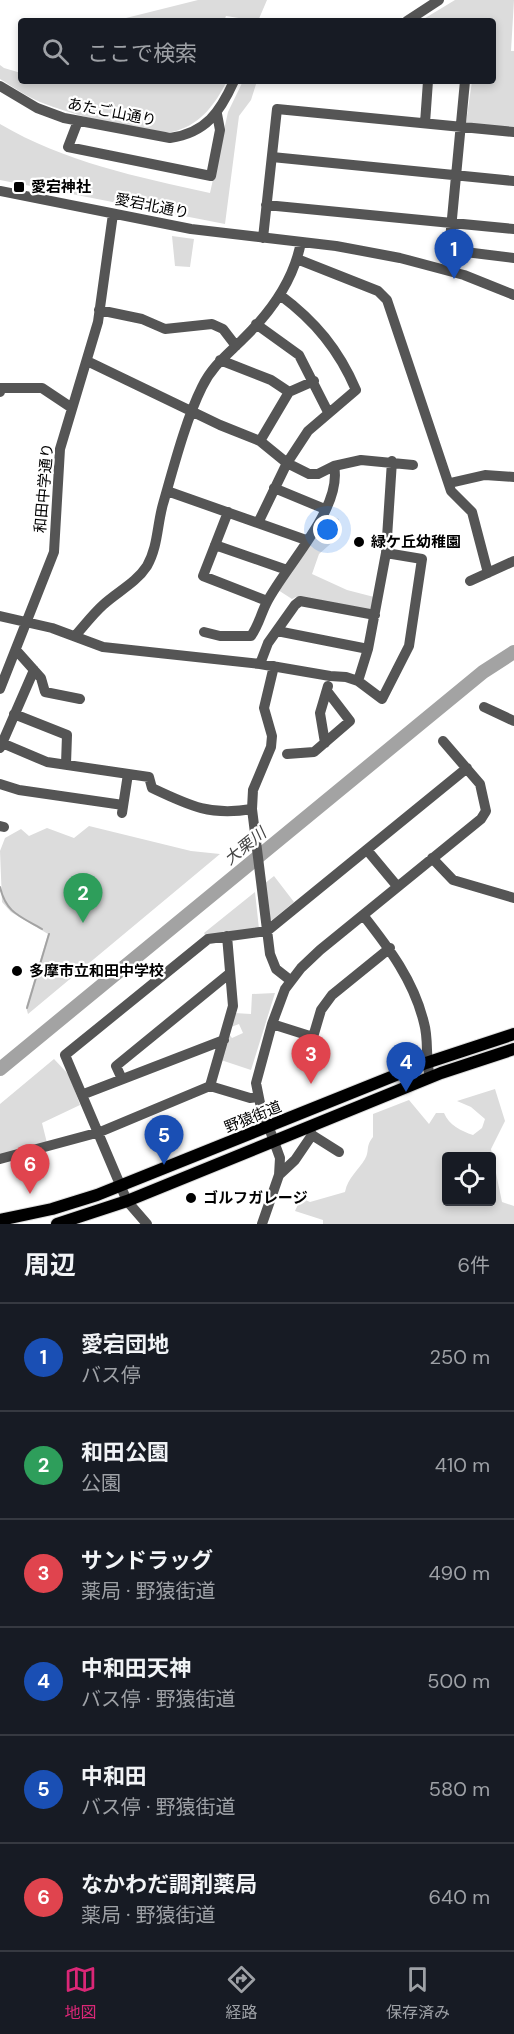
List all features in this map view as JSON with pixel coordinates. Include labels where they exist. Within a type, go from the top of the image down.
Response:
[{"type":"main road","name":"野猿街道","points":[[0,1220],[59,1208],[121,1186],[426,1063],[514,1034]]},
{"type":"main road","name":"野猿街道","points":[[57,1224],[127,1201],[274,1140],[311,1131],[430,1077],[514,1049]]},
{"type":"street","points":[[412,18],[439,0]]},
{"type":"street","name":"あたご山通り","points":[[0,86],[37,108],[78,121],[170,138],[195,131],[217,114],[232,84]]},
{"type":"street","points":[[424,123],[428,84]]},
{"type":"street","points":[[465,84],[449,250],[514,258]]},
{"type":"street","points":[[264,238],[278,109],[514,132]]},
{"type":"street","points":[[78,121],[68,147],[211,176],[220,130],[217,114]]},
{"type":"street","points":[[272,157],[514,181]]},
{"type":"street","name":"愛宕北通り","points":[[0,191],[191,229],[354,249],[464,275],[514,295]]},
{"type":"street","points":[[266,205],[514,229]]},
{"type":"street","name":"和田中学通り","points":[[0,689],[54,552],[58,461],[99,310],[112,214]]},
{"type":"street","points":[[75,636],[103,605],[136,579],[146,568],[157,538],[167,491],[191,410],[208,376],[220,360],[236,346],[280,295],[297,259],[301,242]]},
{"type":"street","points":[[297,259],[378,291],[387,300],[451,491],[472,512],[488,573]]},
{"type":"street","points":[[258,523],[287,463],[308,430],[356,390],[327,337],[309,318],[280,295]]},
{"type":"street","points":[[99,310],[142,319],[165,329],[212,324],[224,328],[236,346]]},
{"type":"street","points":[[256,324],[299,355],[328,412]]},
{"type":"street","points":[[220,360],[271,380],[289,392]]},
{"type":"street","points":[[87,361],[260,441],[287,463],[309,474],[318,474],[334,466],[361,460],[392,461],[413,465]]},
{"type":"street","points":[[260,441],[289,392],[314,381]]},
{"type":"street","points":[[0,392],[1,388],[42,388],[72,408]]},
{"type":"street","points":[[358,681],[368,649],[386,553],[392,461]]},
{"type":"street","points":[[204,632],[221,630],[246,638],[251,636],[267,600],[325,509],[336,477],[334,466]]},
{"type":"street","points":[[450,483],[459,479],[485,475],[514,477]]},
{"type":"street","points":[[274,488],[325,509]]},
{"type":"street","points":[[167,491],[306,540]]},
{"type":"street","points":[[228,512],[203,576],[267,600]]},
{"type":"street","points":[[216,545],[287,570]]},
{"type":"street","points":[[0,616],[75,636],[103,647],[260,664],[346,677],[358,681],[382,699],[409,646],[422,559],[386,553]]},
{"type":"street","points":[[470,582],[514,561]]},
{"type":"street","points":[[260,664],[268,643],[300,601],[375,615]]},
{"type":"street","points":[[277,631],[368,649]]},
{"type":"street","points":[[16,650],[41,678],[45,692],[80,699]]},
{"type":"street","points":[[274,666],[264,708],[272,736],[271,747],[253,790],[252,809],[273,964],[290,980]]},
{"type":"street","points":[[34,670],[1,746],[47,762],[149,777],[152,788],[200,810],[225,813],[252,809]]},
{"type":"street","points":[[325,742],[320,713],[330,676]]},
{"type":"street","points":[[287,754],[314,752],[350,721],[327,691]]},
{"type":"street","points":[[484,707],[514,721]]},
{"type":"street","points":[[14,714],[67,735],[66,764]]},
{"type":"street","points":[[262,1224],[279,1175],[280,1158],[258,1097],[258,1070],[272,1024],[290,980],[308,960],[485,814],[486,807],[480,784],[443,741]]},
{"type":"street","points":[[147,1224],[127,1201],[84,1094],[74,1072],[64,1059],[65,1055],[208,939],[267,930],[466,768]]},
{"type":"street","points":[[0,784],[19,790],[123,809],[128,774]]},
{"type":"street","points":[[367,850],[397,886]]},
{"type":"street","points":[[432,858],[453,880],[514,898]]},
{"type":"street","points":[[363,915],[397,957],[425,1023],[426,1063],[430,1077]]},
{"type":"street","points":[[210,1086],[233,1006],[226,936]]},
{"type":"street","points":[[272,1024],[313,1038],[321,1010],[332,995],[390,948]]},
{"type":"street","points":[[122,1079],[116,1066],[230,973]]},
{"type":"street","points":[[84,1094],[224,1040]]},
{"type":"street","points":[[0,1159],[100,1132],[210,1086],[250,1098],[258,1097]]},
{"type":"street","points":[[279,1175],[295,1160],[311,1131],[339,1152]]},
{"type":"shaded area","points":[[198,0],[267,0],[259,18],[226,16],[225,18],[126,18]]},
{"type":"shaded area","points":[[455,0],[514,0],[511,51],[514,51],[514,128],[466,123],[472,84],[496,84],[496,18],[425,18]]},
{"type":"shaded area","points":[[0,65],[18,72],[18,84],[225,84],[207,112],[200,118],[176,131],[165,132],[130,128],[68,112],[40,102],[0,79]]},
{"type":"shaded area","points":[[242,84],[256,84],[251,100],[239,116],[225,224],[0,180],[0,124],[50,149],[102,167],[210,193],[228,112]]},
{"type":"shaded area","points":[[172,236],[194,239],[190,267],[175,266]]},
{"type":"shaded area","points":[[327,515],[339,519],[336,539],[319,554],[312,574],[347,590],[374,597],[373,609],[369,611],[296,597],[292,599],[278,590]]},
{"type":"shaded area","points":[[89,826],[191,851],[220,854],[28,1014],[26,1007],[48,934],[11,912],[2,902],[0,851],[5,838],[21,829],[29,836],[47,828],[74,838]]},
{"type":"shaded area","points":[[274,876],[294,902],[272,920],[269,919],[264,884]]},
{"type":"shaded area","points":[[255,892],[259,929],[205,935],[204,933]]},
{"type":"shaded area","points":[[275,993],[251,1070],[221,1060],[229,1034],[232,1038],[243,1033],[239,1024],[231,1027],[234,1013],[251,1014],[252,994]]},
{"type":"shaded area","points":[[54,1059],[69,1075],[80,1105],[42,1123],[47,1143],[0,1155],[0,1104]]},
{"type":"shaded area","points":[[495,1089],[505,1121],[492,1152],[442,1152],[442,1206],[496,1206],[496,1173],[502,1202],[514,1206],[514,1224],[323,1224],[323,1220],[295,1211],[301,1198],[310,1202],[345,1192],[351,1178],[366,1156],[373,1137],[373,1114],[409,1100],[429,1124],[436,1113],[444,1113],[456,1127],[473,1135],[482,1128],[485,1119],[471,1107],[457,1101]]},
{"type":"waterway","name":"大栗川","points":[[0,1069],[483,672],[514,652]]},
{"type":"waterway","points":[[0,887],[10,908],[42,929]]},
{"type":"waterway","points":[[27,1008],[49,934]]},
{"type":"place","name":"愛宕神社","points":[[19,187]]},
{"type":"place","name":"愛宕団地","points":[[454,279]]},
{"type":"place","name":"緑ケ丘幼稚園","points":[[359,542]]},
{"type":"place","name":"和田公園","points":[[83,923]]},
{"type":"place","name":"多摩市立和田中学校","points":[[17,971]]},
{"type":"place","name":"サンドラッグ","points":[[311,1084]]},
{"type":"place","name":"中和田天神","points":[[406,1092]]},
{"type":"place","name":"中和田","points":[[164,1165]]},
{"type":"place","name":"なかわだ調剤薬局","points":[[30,1194]]},
{"type":"place","name":"ゴルフガレージ","points":[[191,1198]]}]
